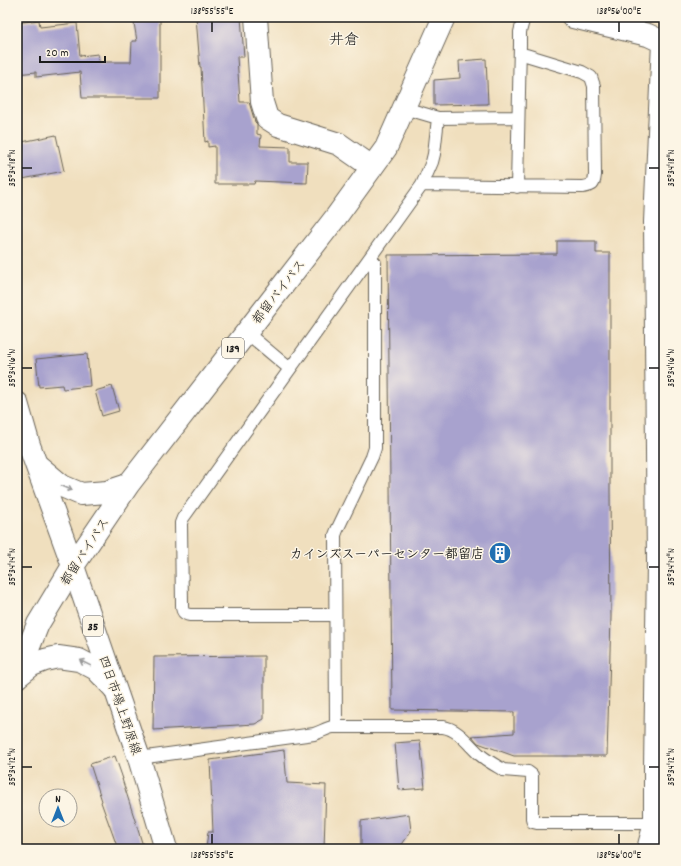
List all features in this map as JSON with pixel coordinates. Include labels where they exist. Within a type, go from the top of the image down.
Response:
[{"type":"main road","points":[[256,17],[262,102],[266,118],[278,125],[339,144],[372,167]]},
{"type":"main road","name":"都留バイパス","points":[[17,677],[38,624],[73,566],[128,485],[336,217],[386,148],[444,17]]},
{"type":"main road","points":[[574,17],[664,40],[655,222],[658,563],[654,824],[648,849]]},
{"type":"main road","name":"四日市場上野原線","points":[[17,403],[29,445],[73,566],[139,758],[166,849]]},
{"type":"main road","points":[[37,465],[62,486],[81,494],[107,492],[128,485]]},
{"type":"main road","points":[[17,677],[32,665],[58,657],[79,660],[96,669],[114,688]]},
{"type":"lane","points":[[517,186],[520,32],[524,17]]},
{"type":"lane","points":[[422,186],[583,187],[594,184],[594,86],[591,77],[582,72],[526,55],[520,55]]},
{"type":"lane","points":[[404,108],[438,118],[518,117]]},
{"type":"lane","points":[[336,616],[190,616],[185,614],[182,611],[182,520],[422,186],[434,154],[438,118]]},
{"type":"lane","points":[[336,727],[336,535],[372,457],[374,448],[375,263],[370,258]]},
{"type":"lane","points":[[246,332],[290,369]]},
{"type":"lane","points":[[139,758],[314,734],[328,728],[336,727],[448,728],[455,732],[480,754],[503,770],[531,773],[533,822],[654,824]]},
{"type":"building","points":[[133,17],[160,17],[160,98],[82,98],[80,72],[36,77],[36,72],[17,74],[17,23],[39,20],[40,27],[77,23],[80,56],[98,54],[99,62],[131,62],[132,41],[137,41]]},
{"type":"building","points":[[196,17],[241,17],[244,57],[237,57],[240,102],[249,102],[257,124],[257,134],[261,135],[260,146],[290,147],[290,162],[308,162],[307,183],[255,181],[254,184],[215,184],[215,146],[208,147],[208,141],[205,142],[201,67]]},
{"type":"building","points":[[486,59],[488,104],[434,105],[434,80],[460,78],[459,61]]},
{"type":"building","points":[[56,135],[64,171],[17,180],[17,143]]},
{"type":"building","name":"カインズスーパーセンター都留店","points":[[557,241],[596,241],[596,253],[610,253],[611,617],[607,756],[514,756],[478,743],[472,736],[514,733],[514,712],[392,710],[388,255],[557,254]]},
{"type":"building","points":[[87,354],[90,386],[63,389],[62,385],[39,387],[36,359]]},
{"type":"building","points":[[112,386],[119,411],[102,416],[95,391]]},
{"type":"building","points":[[264,656],[264,719],[255,724],[153,730],[154,657]]},
{"type":"building","points":[[420,741],[425,788],[399,790],[395,743]]},
{"type":"building","points":[[284,750],[287,783],[326,785],[324,849],[206,849],[208,832],[213,832],[210,760]]},
{"type":"building","points":[[115,756],[144,849],[118,849],[101,802],[102,801],[90,764]]},
{"type":"building","points":[[409,814],[411,831],[399,849],[361,849],[361,821]]},
{"type":"place","name":"カインズスーパーセンター都留店","points":[[500,553]]},
{"type":"district","name":"井倉","points":[[344,39]]}]
